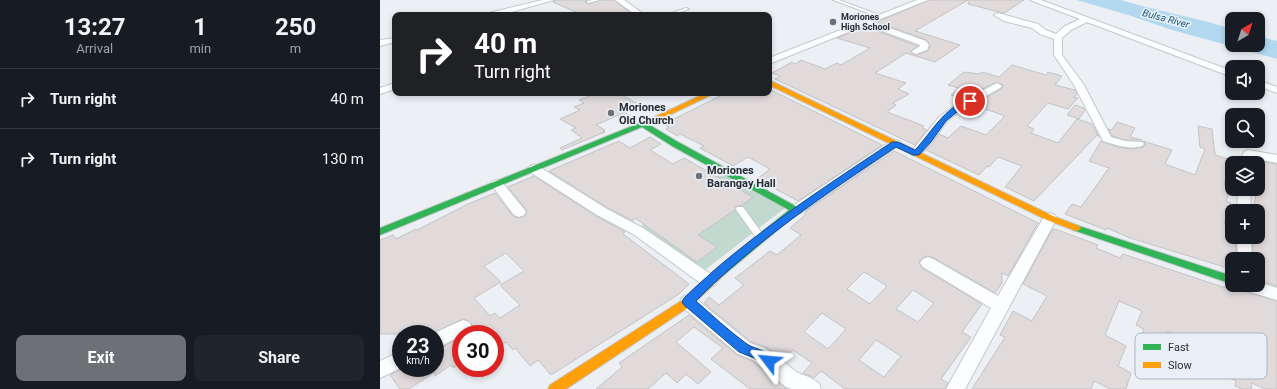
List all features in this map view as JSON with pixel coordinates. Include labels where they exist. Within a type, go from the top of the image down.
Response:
[{"type":"street","points":[[504,12],[550,0]]},
{"type":"street","points":[[621,0],[637,12]]},
{"type":"street","points":[[772,60],[880,16],[924,0]]},
{"type":"street","points":[[1034,0],[1225,71]]},
{"type":"street","points":[[998,15],[1034,26],[1043,32],[1058,38]]},
{"type":"street","points":[[1084,18],[1085,20],[1068,28],[1058,38],[1056,50],[1058,55],[1080,85],[1107,139],[1125,144],[1138,144]]},
{"type":"street","points":[[866,22],[925,44],[924,48],[916,51]]},
{"type":"street","points":[[380,43],[392,41]]},
{"type":"street","points":[[772,83],[1050,218],[1106,240],[1225,278]]},
{"type":"street","points":[[916,153],[928,140],[943,119],[959,107],[997,86]]},
{"type":"street","points":[[1265,86],[1277,90]]},
{"type":"street","points":[[380,91],[392,87]]},
{"type":"street","points":[[380,232],[638,126],[705,96]]},
{"type":"street","points":[[638,126],[675,144],[796,210]]},
{"type":"street","points":[[555,389],[688,302],[709,280],[796,210],[895,144]]},
{"type":"street","points":[[1247,156],[1248,154],[1262,156]]},
{"type":"street","points":[[1265,156],[1277,158]]},
{"type":"street","points":[[534,169],[602,212],[638,231],[709,280]]},
{"type":"street","points":[[497,184],[519,212]]},
{"type":"street","points":[[955,389],[1050,218]]},
{"type":"street","points":[[928,263],[1001,306]]},
{"type":"street","points":[[1265,290],[1277,294]]},
{"type":"street","points":[[688,302],[744,349],[764,358],[793,381],[802,383],[812,389]]},
{"type":"street","points":[[380,370],[392,364]]},
{"type":"lane","points":[[588,2],[598,0]]},
{"type":"lane","points":[[835,0],[880,16]]},
{"type":"lane","points":[[678,12],[687,9]]},
{"type":"lane","points":[[626,116],[638,126]]},
{"type":"lane","points":[[740,209],[761,238]]},
{"type":"green space","points":[[722,173],[785,208],[705,270],[641,226]]},
{"type":"water","name":"Bulsa River","points":[[1077,0],[1121,0],[1225,27],[1225,45],[1172,30]]},
{"type":"water","points":[[1265,38],[1277,41],[1277,59],[1252,52],[1265,52]]},
{"type":"building","points":[[555,0],[587,0],[585,2],[588,4],[601,0],[614,0],[629,12],[576,12],[553,2]]},
{"type":"building","points":[[929,0],[968,0],[915,31],[960,45],[935,62],[906,53],[875,73],[906,83],[898,89],[909,94],[893,103],[896,105],[887,112],[924,126],[922,128],[927,130],[915,145],[775,79],[780,76],[772,73],[792,62],[795,64],[801,60],[825,69],[837,63],[841,65],[870,48],[837,38],[866,27],[918,46],[911,51],[913,54],[917,55],[928,51],[930,46],[927,40],[877,22]]},
{"type":"building","points":[[969,0],[1024,0],[1003,13],[968,4]]},
{"type":"building","points":[[1012,65],[1046,75],[1048,72],[1062,76],[1055,85],[1075,90],[1077,94],[1074,97],[1078,98],[1068,109],[1048,103],[1027,126],[1034,129],[1031,133],[1058,143],[1077,119],[1092,124],[1099,137],[1097,135],[1034,201],[1005,187],[1022,166],[998,157],[979,175],[926,150],[939,134],[948,138],[961,126],[986,135],[1005,116],[975,104],[1001,89],[1003,85],[996,82],[963,99],[951,95],[959,88],[948,85],[964,72],[979,74],[982,72],[999,77]]},
{"type":"building","points":[[772,90],[882,145],[798,201],[757,179],[770,169],[748,157],[733,166],[700,148],[704,146],[680,134],[677,136],[666,129],[669,127],[665,125],[674,121],[672,120],[720,96],[772,96]]},
{"type":"building","points":[[589,96],[623,96],[638,104],[633,106],[635,108],[596,125],[605,130],[603,131],[605,132],[562,150],[560,148],[582,138],[571,130],[576,128],[560,119],[580,110],[574,107],[584,103],[579,100]]},
{"type":"building","points":[[1075,105],[1084,108],[1085,110],[1079,119],[1067,115]]},
{"type":"building","points":[[1117,122],[1135,128],[1130,137],[1142,140],[1125,140],[1112,136],[1108,129],[1112,130]]},
{"type":"building","points":[[1198,126],[1212,129],[1215,155],[1225,158],[1225,196],[1228,196],[1226,201],[1231,203],[1225,204],[1225,244],[1236,244],[1236,250],[1236,252],[1225,252],[1225,267],[1130,238],[1107,228],[1106,230],[1065,214],[1072,204],[1081,207],[1109,168],[1089,161],[1101,141],[1117,147],[1132,149],[1143,147],[1146,144],[1143,141],[1172,150],[1165,164],[1195,175],[1205,149],[1200,147]]},
{"type":"building","points":[[650,137],[661,144],[650,150],[673,164],[684,158],[753,197],[741,206],[736,206],[735,210],[698,235],[717,247],[697,262],[635,218],[633,221],[608,208],[549,171],[619,141],[630,148]]},
{"type":"building","points":[[894,151],[1038,223],[1008,276],[1002,273],[1002,283],[995,293],[934,258],[927,256],[922,258],[919,262],[922,268],[982,304],[962,332],[971,337],[941,379],[948,383],[945,389],[845,389],[821,371],[814,378],[803,373],[812,363],[793,350],[783,360],[766,347],[751,342],[704,303],[709,297],[719,305],[744,285],[735,278],[770,251],[777,255],[801,235],[790,228],[804,216],[807,210]],"holes":[[[864,272],[887,286],[870,304],[847,289]],[[913,290],[934,303],[918,322],[896,309]],[[822,313],[846,329],[828,349],[804,332]],[[876,340],[901,356],[884,377],[859,360]]]},
{"type":"building","points":[[1265,162],[1277,164],[1277,286],[1265,282],[1265,252],[1253,252],[1252,244],[1265,244],[1265,204],[1254,204],[1256,196],[1265,196]]},
{"type":"building","points":[[534,176],[596,216],[625,232],[623,234],[689,284],[679,294],[551,375],[538,360],[530,366],[515,348],[513,350],[506,342],[504,343],[504,325],[472,325],[469,321],[463,319],[444,328],[444,325],[392,325],[392,334],[380,334],[380,240],[393,235],[396,239],[468,204],[495,193],[513,216],[518,218],[525,216],[527,211],[508,187]],"holes":[[[506,253],[524,271],[500,285],[520,305],[500,318],[495,313],[490,316],[474,298],[501,282],[484,266]]]},
{"type":"building","points":[[1055,229],[1098,245],[1096,248],[1120,258],[1123,254],[1225,288],[1225,292],[1247,292],[1277,301],[1277,389],[1265,389],[1252,383],[1251,389],[1242,389],[1235,386],[1236,381],[1232,379],[1267,379],[1267,333],[1171,333],[1167,331],[1166,333],[1142,333],[1144,329],[1136,325],[1142,311],[1119,301],[1105,335],[1126,346],[1118,366],[1131,373],[1126,389],[1110,389],[1094,381],[1091,389],[972,389],[1005,337],[1000,335],[1013,311],[1032,321],[1047,296],[1023,284],[1052,230]]},
{"type":"building","points":[[689,315],[737,355],[752,361],[787,389],[750,389],[711,359],[723,348],[694,327],[676,342],[711,372],[698,384],[686,374],[677,383],[666,373],[648,389],[596,389],[622,367],[619,363]]},
{"type":"building","points":[[452,342],[452,366],[451,365],[444,370],[444,346]]},
{"type":"building","points":[[392,374],[392,377],[427,377],[409,389],[400,389],[390,375]]},
{"type":"traffic: fast","points":[[380,232],[652,120]]},
{"type":"traffic: fast","points":[[643,124],[675,144],[796,210],[721,271]]},
{"type":"traffic: fast","points":[[1076,228],[1225,278]]},
{"type":"traffic: slow","points":[[772,83],[1050,218],[1076,228]]},
{"type":"traffic: slow","points":[[652,120],[705,96]]},
{"type":"traffic: slow","points":[[555,389],[688,302],[721,271]]},
{"type":"place","name":"Moriones High School","points":[[833,22]]},
{"type":"place","name":"Moriones Old Church","points":[[611,113]]},
{"type":"place","name":"Moriones Barangay Hall","points":[[699,176]]},
{"type":"route","points":[[769,361],[759,354],[744,349],[688,302],[709,280],[796,210],[895,144],[916,153],[928,140],[943,119],[970,101]]}]
